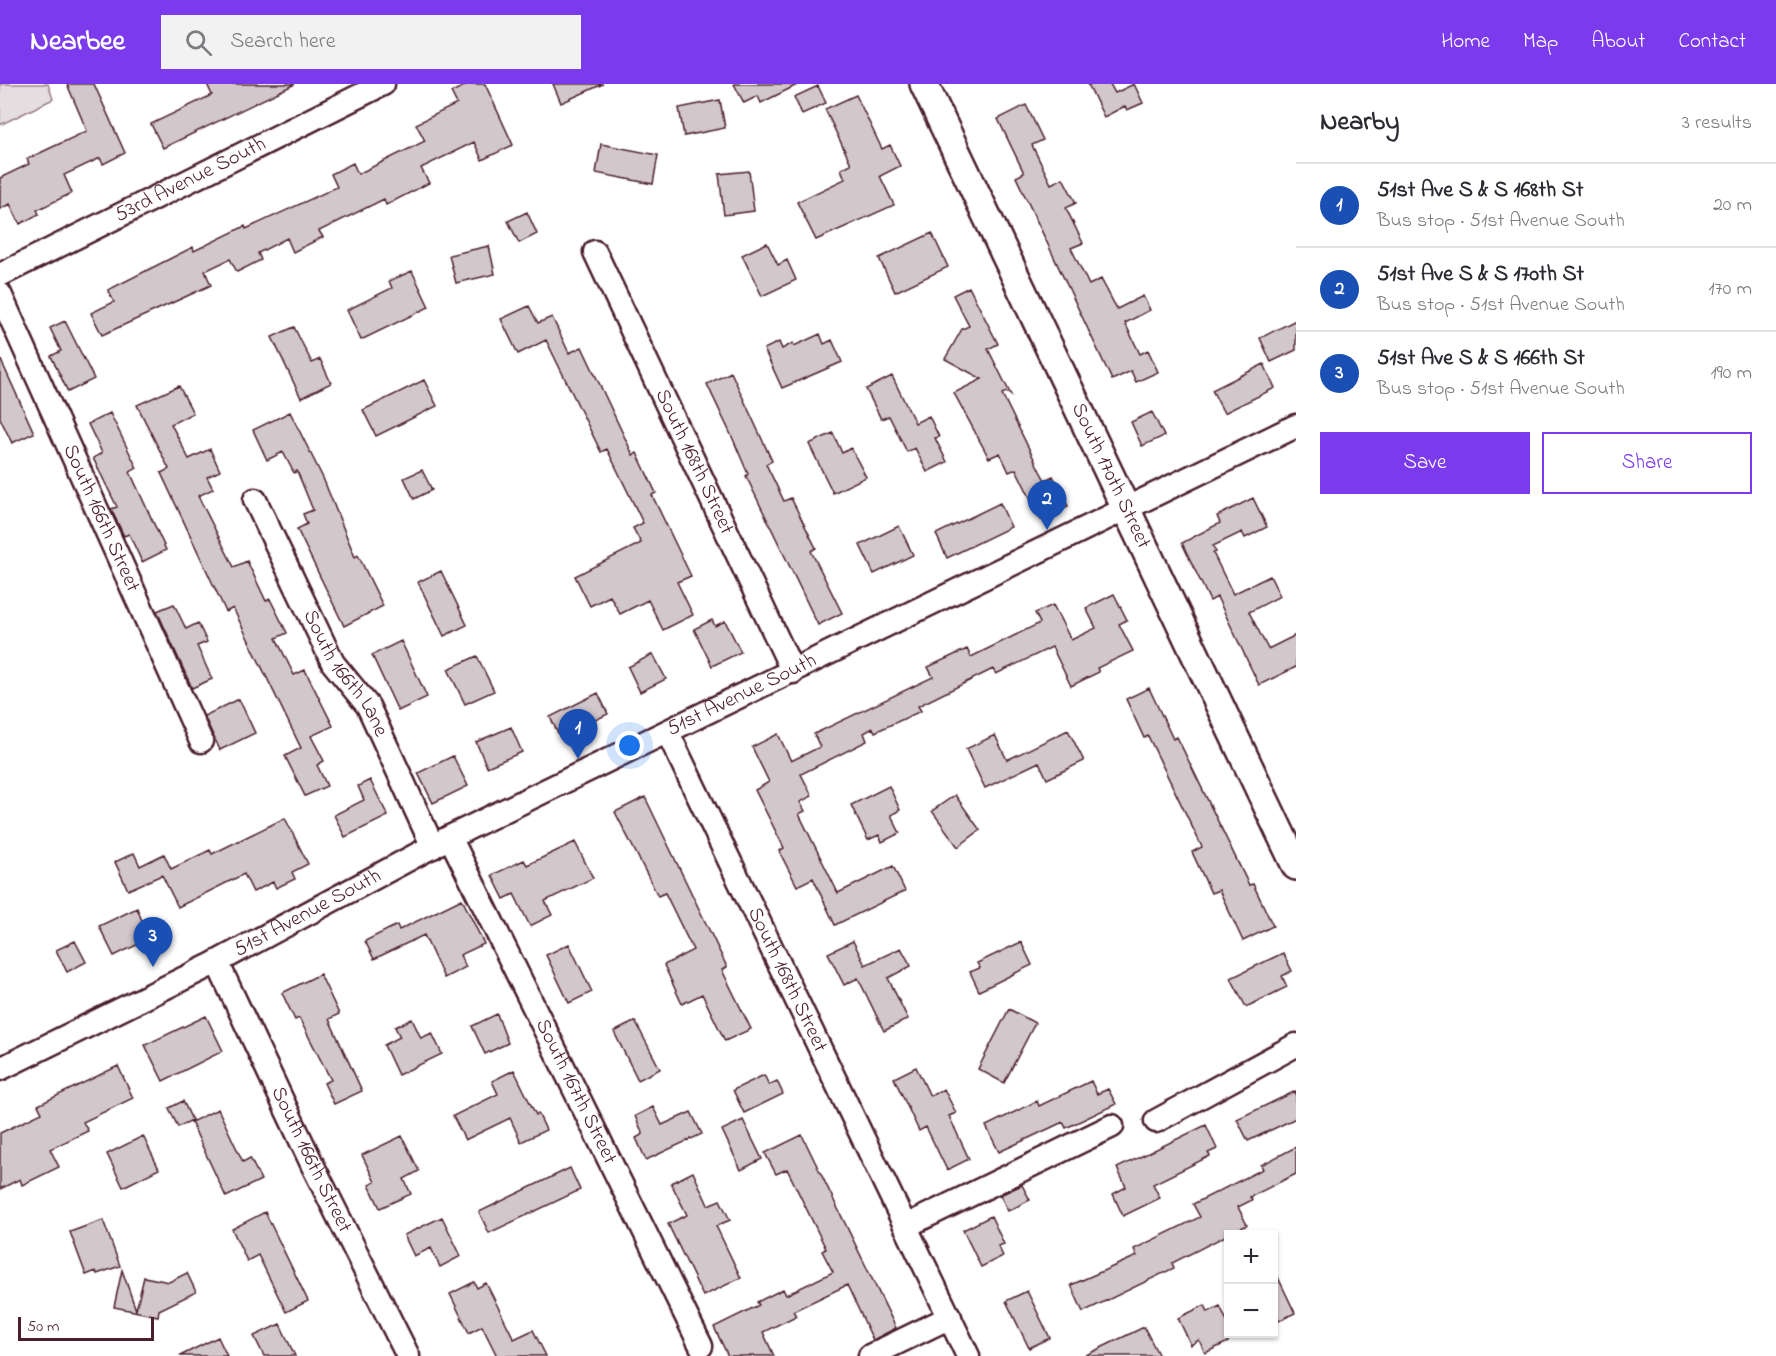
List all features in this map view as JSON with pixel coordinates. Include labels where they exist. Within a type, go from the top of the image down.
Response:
[{"type":"street","name":"53rd Avenue South","points":[[0,276],[382,84]]},
{"type":"street","name":"South 170th Street","points":[[924,84],[1296,866]]},
{"type":"street","name":"South 168th Street","points":[[595,252],[793,672]]},
{"type":"street","name":"South 166th Street","points":[[0,294],[201,741]]},
{"type":"street","name":"51st Avenue South","points":[[0,1069],[218,962],[442,842],[1296,426]]},
{"type":"street","name":"South 166th Lane","points":[[255,500],[333,663],[368,706],[442,842]]},
{"type":"street","name":"South 168th Street","points":[[668,733],[968,1356]]},
{"type":"street","name":"South 167th Street","points":[[442,842],[701,1346]]},
{"type":"street","name":"South 166th Street","points":[[218,962],[313,1166],[408,1356]]},
{"type":"street","points":[[1156,1121],[1296,1045]]},
{"type":"street","points":[[906,1227],[1112,1126]]},
{"type":"street","points":[[870,1356],[950,1317]]},
{"type":"shaded area","points":[[0,84],[48,84],[53,99],[0,125]]},
{"type":"building","points":[[67,84],[94,84],[125,153],[103,164],[100,158],[64,175],[72,193],[37,210],[39,214],[20,224],[10,204],[0,209],[0,178],[29,164],[27,159],[87,131]]},
{"type":"building","points":[[207,84],[295,84],[163,148],[151,124],[212,95]]},
{"type":"building","points":[[469,84],[485,84],[513,145],[482,160],[474,142],[421,168],[429,183],[386,205],[384,199],[319,231],[323,237],[293,252],[287,238],[258,253],[261,260],[237,272],[230,259],[205,271],[211,285],[102,335],[91,313],[114,302],[108,290],[193,247],[194,251],[245,226],[246,229],[337,187],[331,174],[353,163],[358,174],[425,141],[416,124],[457,104],[451,92]]},
{"type":"building","points":[[553,84],[603,84],[561,103]]},
{"type":"building","points":[[734,84],[799,84],[761,103],[758,96],[744,103]]},
{"type":"building","points":[[1088,84],[1110,84],[1115,93],[1134,84],[1143,103],[1127,110],[1125,106],[1104,117]]},
{"type":"building","points":[[818,86],[826,103],[802,114],[794,97]]},
{"type":"building","points":[[856,95],[882,149],[890,145],[900,166],[880,176],[894,205],[816,240],[797,202],[845,179],[841,169],[851,164],[825,109]]},
{"type":"building","points":[[720,100],[725,128],[684,136],[679,108]]},
{"type":"building","points":[[1026,105],[1043,140],[1032,145],[1051,184],[1063,178],[1076,203],[1066,208],[1083,243],[1071,248],[1089,285],[1101,279],[1117,309],[1143,296],[1150,310],[1125,323],[1140,354],[1148,350],[1158,372],[1136,382],[1131,371],[1112,380],[1016,177],[1024,173],[998,119]]},
{"type":"building","points":[[601,144],[658,155],[653,184],[596,173]]},
{"type":"building","points":[[749,171],[754,211],[724,215],[719,174]]},
{"type":"building","points":[[527,212],[537,234],[519,243],[508,221]]},
{"type":"building","points":[[932,233],[948,267],[895,292],[879,258]]},
{"type":"building","points":[[767,243],[778,265],[787,260],[796,280],[762,296],[742,255]]},
{"type":"building","points":[[489,246],[495,274],[456,283],[449,255]]},
{"type":"building","points":[[412,271],[429,307],[361,340],[347,310],[392,288],[389,281]]},
{"type":"building","points":[[969,287],[998,344],[988,349],[1011,395],[1006,392],[1002,394],[1045,480],[1053,476],[1068,506],[1041,520],[1016,469],[1009,472],[1000,453],[989,458],[954,393],[982,379],[945,359],[962,329],[969,326],[953,295]]},
{"type":"building","points":[[529,306],[538,323],[552,317],[569,353],[582,347],[633,455],[637,453],[656,493],[652,495],[691,576],[677,582],[693,615],[663,630],[648,600],[620,614],[610,596],[590,606],[575,576],[641,543],[633,528],[643,523],[607,449],[601,452],[546,340],[518,354],[501,319]]},
{"type":"building","points":[[1296,320],[1296,350],[1271,362],[1260,338]]},
{"type":"building","points":[[65,321],[94,379],[68,392],[51,356],[61,351],[50,328]]},
{"type":"building","points":[[294,327],[312,363],[320,359],[331,383],[301,398],[272,337]]},
{"type":"building","points":[[820,334],[824,344],[832,340],[842,362],[782,388],[764,349],[779,342],[782,349],[793,343],[794,346]]},
{"type":"building","points":[[0,358],[34,433],[12,443],[0,418]]},
{"type":"building","points":[[1264,364],[1275,388],[1224,413],[1212,390]]},
{"type":"building","points":[[731,372],[772,461],[766,464],[784,501],[791,498],[816,548],[811,551],[842,613],[818,625],[746,476],[748,474],[707,384]]},
{"type":"building","points":[[892,376],[915,423],[929,416],[939,437],[935,438],[947,462],[927,472],[915,448],[907,452],[889,416],[881,419],[866,389]]},
{"type":"building","points":[[424,380],[437,406],[376,436],[363,410]]},
{"type":"building","points":[[179,386],[193,413],[171,424],[189,459],[210,449],[220,471],[207,477],[213,489],[198,496],[234,567],[247,561],[266,601],[270,599],[287,633],[276,638],[294,675],[305,670],[333,726],[311,736],[324,761],[317,765],[327,786],[305,796],[285,756],[301,748],[233,608],[226,612],[161,473],[169,469],[137,405]]},
{"type":"building","points":[[290,412],[323,478],[355,557],[358,555],[383,606],[344,626],[297,529],[307,524],[303,514],[313,510],[297,471],[294,473],[283,452],[267,460],[253,430]]},
{"type":"building","points":[[1152,412],[1164,436],[1142,446],[1131,422]]},
{"type":"building","points":[[110,413],[137,468],[130,472],[166,550],[142,562],[129,534],[124,536],[111,509],[117,507],[93,458],[102,453],[88,424]]},
{"type":"building","points":[[833,433],[842,453],[851,448],[866,477],[833,493],[809,444]]},
{"type":"building","points":[[422,470],[432,490],[414,499],[404,478]]},
{"type":"building","points":[[1253,498],[1267,527],[1245,538],[1242,532],[1213,546],[1216,552],[1213,553],[1233,594],[1270,576],[1280,596],[1249,612],[1268,649],[1296,635],[1296,667],[1259,685],[1217,597],[1210,601],[1182,543],[1220,523],[1217,516]]},
{"type":"building","points":[[1000,503],[1011,527],[947,558],[936,534]]},
{"type":"building","points":[[899,526],[913,555],[874,574],[860,545]]},
{"type":"building","points":[[441,571],[467,625],[444,636],[418,582]]},
{"type":"building","points":[[1114,594],[1127,620],[1119,624],[1133,651],[1097,668],[1099,672],[1071,686],[1052,647],[996,674],[993,669],[918,706],[921,711],[875,732],[873,728],[864,733],[867,741],[801,774],[812,796],[800,802],[805,811],[799,814],[838,893],[893,866],[905,891],[835,925],[813,878],[797,886],[779,851],[784,848],[755,790],[769,782],[752,747],[778,734],[791,761],[820,747],[814,734],[933,677],[928,667],[967,649],[971,657],[1040,623],[1035,613],[1053,605],[1071,640],[1096,628],[1086,608]]},
{"type":"building","points":[[174,604],[186,629],[198,623],[207,642],[197,646],[212,679],[192,688],[157,611]]},
{"type":"building","points":[[712,620],[715,626],[725,621],[741,652],[712,666],[694,629]]},
{"type":"building","points":[[401,641],[427,697],[398,711],[372,655]]},
{"type":"building","points":[[653,654],[666,679],[640,692],[628,667]]},
{"type":"building","points":[[477,656],[494,691],[465,704],[448,669]]},
{"type":"building","points":[[1149,688],[1173,739],[1177,737],[1249,885],[1253,884],[1273,926],[1243,941],[1219,890],[1211,893],[1192,852],[1202,847],[1148,736],[1144,738],[1126,699]]},
{"type":"building","points":[[598,693],[608,714],[560,737],[550,717]]},
{"type":"building","points":[[239,699],[255,733],[220,750],[204,716]]},
{"type":"building","points":[[511,727],[522,752],[487,767],[476,742]]},
{"type":"building","points":[[1068,730],[1084,761],[1047,779],[1039,762],[985,788],[966,749],[995,735],[1007,760]]},
{"type":"building","points":[[453,756],[468,786],[433,803],[418,773]]},
{"type":"building","points":[[370,780],[388,816],[345,837],[334,815],[364,800],[358,786]]},
{"type":"building","points":[[889,786],[900,810],[891,815],[900,833],[882,842],[879,835],[868,840],[851,805]]},
{"type":"building","points":[[955,795],[980,830],[958,847],[932,811]]},
{"type":"building","points":[[645,797],[727,967],[722,970],[751,1029],[725,1041],[702,994],[682,1004],[664,965],[693,950],[665,893],[658,896],[615,812]]},
{"type":"building","points":[[285,818],[308,864],[292,872],[295,879],[276,888],[273,882],[253,892],[244,874],[178,907],[162,875],[128,890],[115,862],[134,853],[140,866],[164,854],[171,869],[210,850],[212,854]]},
{"type":"building","points":[[575,842],[593,878],[545,901],[552,915],[530,926],[514,894],[504,899],[492,875],[524,860],[527,865]]},
{"type":"building","points":[[462,899],[484,944],[460,955],[466,967],[444,978],[424,935],[374,959],[365,941],[397,925],[399,930]]},
{"type":"building","points":[[137,908],[149,939],[114,956],[99,926]]},
{"type":"building","points":[[75,941],[86,962],[67,972],[56,950]]},
{"type":"building","points":[[853,941],[865,965],[901,948],[911,966],[888,978],[908,1019],[884,1031],[858,978],[844,985],[828,953]]},
{"type":"building","points":[[1021,942],[1032,965],[979,991],[970,972],[980,968],[977,963]]},
{"type":"building","points":[[569,944],[592,992],[569,1003],[546,955]]},
{"type":"building","points":[[1283,953],[1292,971],[1282,976],[1287,987],[1246,1007],[1231,978]]},
{"type":"building","points":[[320,974],[339,1014],[329,1019],[362,1091],[334,1104],[324,1083],[331,1080],[299,1018],[295,1020],[282,993]]},
{"type":"building","points":[[1009,1009],[1035,1023],[1004,1083],[978,1069]]},
{"type":"building","points":[[497,1014],[508,1043],[485,1054],[472,1026]]},
{"type":"building","points":[[206,1016],[223,1051],[163,1081],[145,1045]]},
{"type":"building","points":[[412,1019],[421,1038],[432,1033],[442,1054],[398,1075],[384,1045],[400,1037],[395,1027]]},
{"type":"building","points":[[635,1021],[660,1069],[638,1080],[614,1032]]},
{"type":"building","points":[[118,1066],[133,1098],[83,1122],[88,1131],[50,1149],[59,1167],[22,1185],[20,1179],[0,1189],[0,1133],[42,1113],[38,1105]]},
{"type":"building","points":[[916,1067],[930,1096],[944,1089],[956,1113],[949,1116],[969,1159],[947,1170],[926,1127],[919,1131],[894,1078]]},
{"type":"building","points":[[514,1070],[546,1130],[521,1142],[510,1118],[465,1140],[453,1116],[498,1094],[492,1081]]},
{"type":"building","points":[[764,1075],[769,1085],[777,1081],[783,1094],[744,1113],[733,1090]]},
{"type":"building","points":[[1091,1081],[1097,1094],[1108,1089],[1116,1104],[1066,1128],[1063,1122],[999,1152],[986,1126],[1037,1101],[1039,1106]]},
{"type":"building","points":[[1296,1091],[1296,1118],[1248,1141],[1237,1119]]},
{"type":"building","points":[[183,1101],[192,1120],[178,1127],[169,1108]]},
{"type":"building","points":[[653,1107],[662,1125],[691,1112],[702,1134],[646,1160],[636,1138],[643,1134],[635,1116]]},
{"type":"building","points":[[218,1109],[243,1162],[250,1158],[261,1180],[226,1197],[191,1122]]},
{"type":"building","points":[[743,1120],[762,1159],[741,1170],[722,1130]]},
{"type":"building","points":[[1206,1125],[1217,1149],[1208,1153],[1210,1156],[1153,1184],[1160,1198],[1123,1216],[1113,1194],[1126,1187],[1117,1168]]},
{"type":"building","points":[[802,1135],[896,1328],[873,1340],[847,1285],[793,1311],[796,1316],[763,1332],[774,1356],[728,1356],[714,1327],[759,1305],[757,1302],[783,1289],[786,1295],[833,1272],[822,1251],[826,1249],[787,1169],[776,1174],[765,1153]]},
{"type":"building","points":[[143,1136],[159,1169],[123,1187],[107,1154]]},
{"type":"building","points":[[402,1136],[419,1171],[404,1179],[411,1194],[380,1208],[369,1185],[375,1182],[362,1155]]},
{"type":"building","points":[[1296,1147],[1296,1174],[1250,1197],[1252,1200],[1238,1207],[1247,1225],[1237,1230],[1224,1230],[1224,1237],[1172,1263],[1174,1268],[1083,1312],[1071,1285],[1137,1256],[1134,1249],[1200,1217],[1193,1204],[1263,1169],[1261,1165]]},
{"type":"building","points":[[570,1168],[580,1190],[489,1233],[479,1212]]},
{"type":"building","points":[[693,1172],[708,1205],[720,1200],[730,1220],[716,1226],[741,1278],[703,1296],[668,1224],[687,1215],[671,1183]]},
{"type":"building","points":[[1022,1185],[1030,1200],[1008,1211],[1000,1195]]},
{"type":"building","points":[[265,1212],[308,1301],[286,1312],[258,1255],[247,1261],[232,1229]]},
{"type":"building","points":[[991,1216],[1004,1244],[998,1246],[1003,1256],[981,1267],[963,1230]]},
{"type":"building","points":[[442,1217],[461,1256],[440,1267],[431,1248],[414,1256],[404,1235]]},
{"type":"building","points":[[103,1220],[120,1266],[97,1274],[96,1271],[86,1275],[70,1232]]},
{"type":"building","points":[[122,1270],[136,1310],[144,1277],[169,1282],[187,1273],[196,1292],[159,1310],[158,1316],[114,1307]]},
{"type":"building","points":[[1278,1277],[1295,1313],[1279,1321],[1278,1319]]},
{"type":"building","points":[[474,1282],[477,1288],[486,1283],[514,1339],[533,1330],[546,1356],[497,1356],[482,1326],[469,1333],[450,1294]]},
{"type":"building","points":[[1027,1291],[1050,1338],[1029,1348],[1006,1301]]},
{"type":"building","points":[[1205,1305],[1208,1312],[1220,1306],[1224,1314],[1224,1338],[1228,1338],[1228,1342],[1205,1353],[1199,1340],[1191,1345],[1178,1318]]},
{"type":"building","points":[[280,1324],[295,1356],[264,1356],[254,1336]]},
{"type":"building","points":[[1144,1327],[1159,1356],[1084,1356]]},
{"type":"building","points":[[218,1337],[227,1356],[180,1356]]},
{"type":"place","name":"51st Ave S & S 170th St","points":[[1047,530]]},
{"type":"place","name":"51st Ave S & S 168th St","points":[[578,759]]},
{"type":"place","name":"51st Ave S & S 166th St","points":[[153,967]]}]
